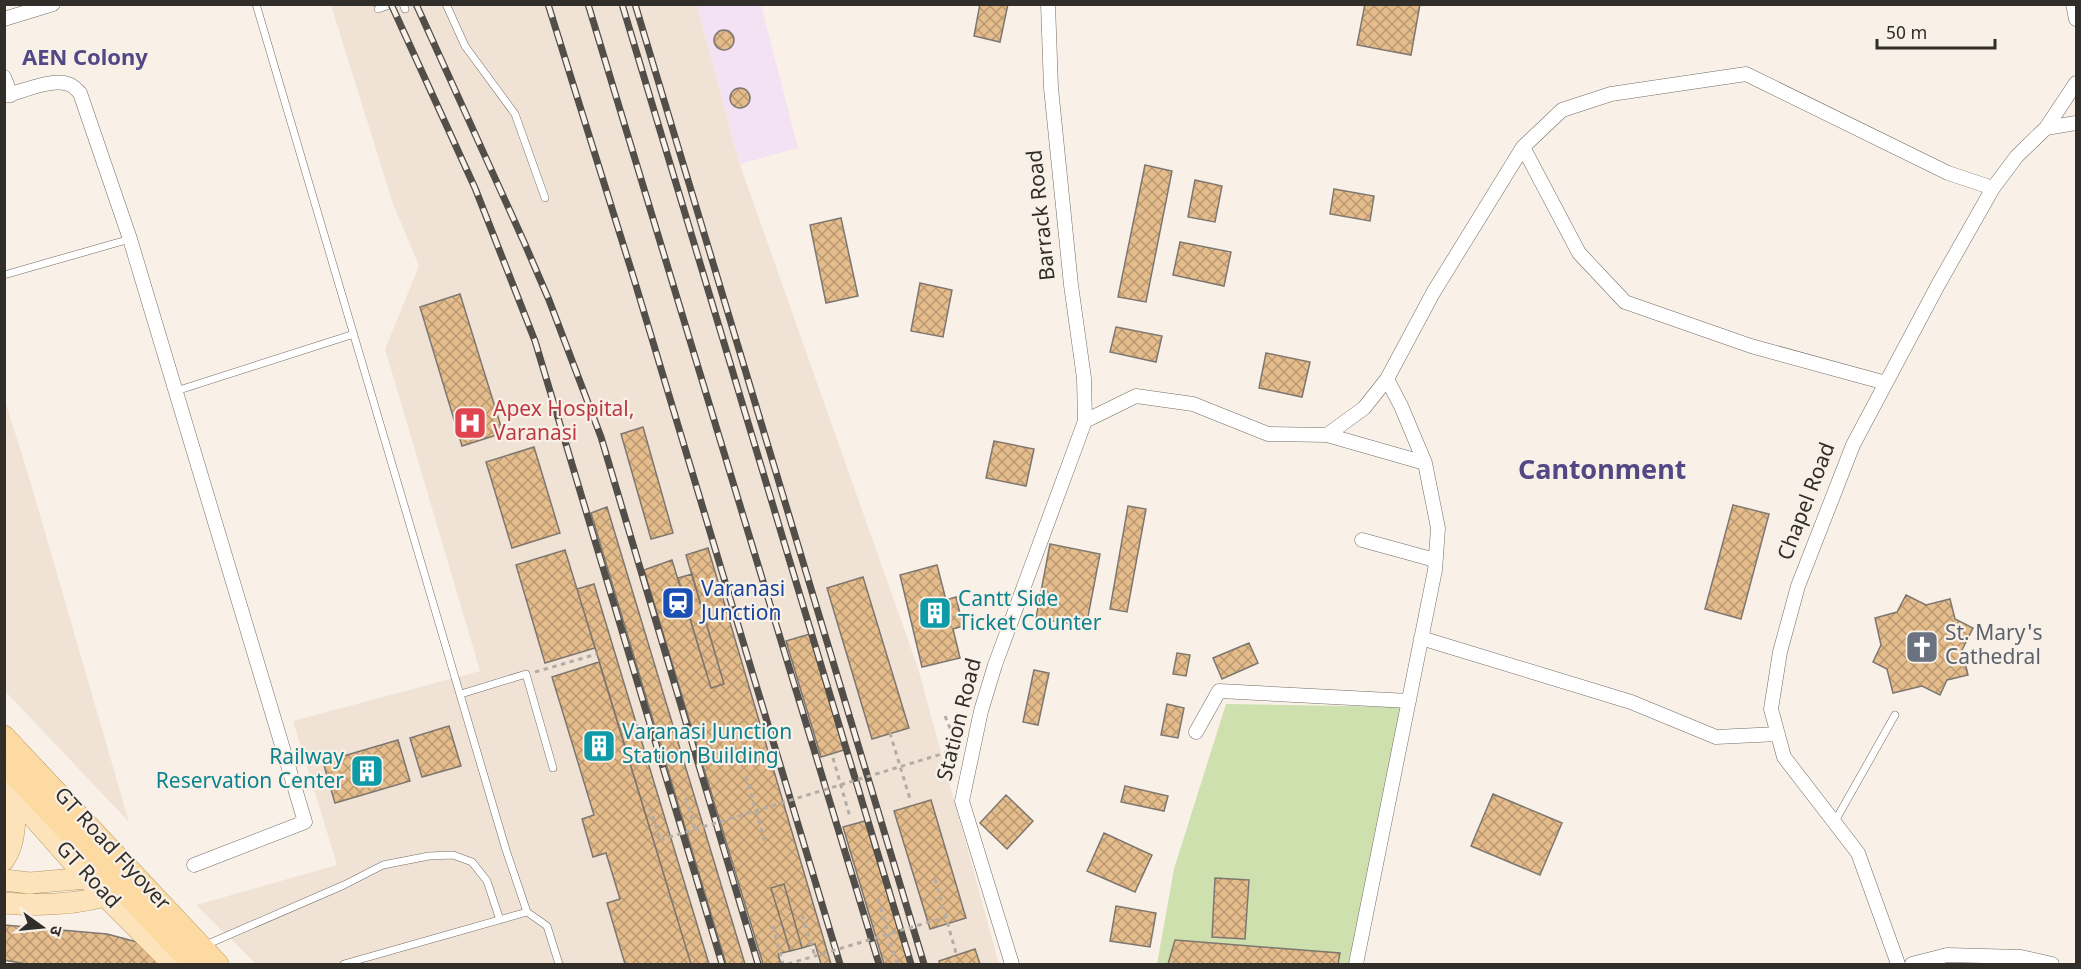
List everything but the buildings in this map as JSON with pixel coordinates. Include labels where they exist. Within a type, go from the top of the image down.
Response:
[{"type":"highway","name":"GT Road Flyover","points":[[4,736],[218,964]]},
{"type":"highway","name":"GT Road Flyover","points":[[4,764],[192,964]]},
{"type":"main road","name":"GT Road","points":[[4,724],[227,964]]},
{"type":"main road","name":"GT Road","points":[[9,789],[87,878],[173,964]]},
{"type":"main road","points":[[4,860],[11,849],[15,827],[9,789]]},
{"type":"main road","points":[[4,880],[49,882],[87,878]]},
{"type":"main road","points":[[4,903],[50,904],[92,900],[105,896]]},
{"type":"street","points":[[4,19],[53,4]]},
{"type":"street","name":"Barrack Road","points":[[1048,4],[1052,99],[1071,285],[1084,378],[1085,421]]},
{"type":"street","points":[[2073,4],[2076,19]]},
{"type":"street","points":[[1327,435],[1364,408],[1387,379],[1433,293],[1523,147],[1562,110],[1611,94],[1746,74],[1948,173],[1993,188]]},
{"type":"street","points":[[4,77],[8,96],[54,82],[65,82],[80,93],[130,238],[305,822],[194,865]]},
{"type":"street","name":"Chapel Road","points":[[1898,964],[1858,853],[1784,757],[1772,709],[1780,652],[1798,586],[1853,445],[1993,188],[2017,156],[2046,128],[2076,83]]},
{"type":"street","points":[[2046,128],[2076,123]]},
{"type":"street","points":[[1523,147],[1579,253],[1625,302],[1751,346],[1886,384]]},
{"type":"street","points":[[1356,964],[1436,560],[1438,528],[1425,463],[1387,379]]},
{"type":"street","points":[[1085,421],[1136,396],[1193,404],[1268,434],[1327,435],[1425,463]]},
{"type":"street","name":"Station Road","points":[[1012,964],[962,801],[981,711],[995,665],[1085,421]]},
{"type":"street","points":[[1362,540],[1436,560]]},
{"type":"street","points":[[1421,638],[1631,702],[1716,737],[1778,734]]},
{"type":"street","points":[[1197,732],[1219,691],[1409,701]]},
{"type":"street","points":[[1912,964],[1947,955],[2021,957],[2052,964]]},
{"type":"lane","points":[[256,4],[506,850],[527,912],[547,926],[559,964]]},
{"type":"lane","points":[[378,9],[392,4]]},
{"type":"lane","points":[[446,4],[465,46],[515,114],[545,198]]},
{"type":"lane","points":[[4,275],[130,238]]},
{"type":"lane","points":[[176,391],[354,334]]},
{"type":"lane","points":[[461,694],[526,674],[554,768]]},
{"type":"lane","points":[[1834,823],[1894,715]]},
{"type":"lane","points":[[208,944],[344,885],[383,865],[429,856],[453,855],[472,862],[487,881],[500,920]]},
{"type":"lane","points":[[344,964],[527,912]]},
{"type":"path","points":[[526,674],[597,654]]},
{"type":"path","points":[[650,807],[660,840],[958,749],[945,716]]},
{"type":"path","points":[[890,733],[910,799]]},
{"type":"path","points":[[833,758],[850,817]]},
{"type":"path","points":[[746,776],[765,842]]},
{"type":"path","points":[[686,798],[695,829]]},
{"type":"path","points":[[935,879],[956,953]]},
{"type":"path","points":[[878,899],[897,964]]},
{"type":"path","points":[[802,915],[815,956]]},
{"type":"path","points":[[773,926],[786,964],[946,917]]},
{"type":"shaded area","name":"Varanasi Junction","points":[[331,5],[697,5],[740,165],[918,668],[999,964],[256,964],[196,905],[337,865],[293,721],[480,671],[385,349],[419,266],[393,204]]},
{"type":"shaded area","points":[[697,5],[761,5],[798,148],[740,164]]},
{"type":"shaded area","points":[[4,397],[31,484],[129,822],[5,691]]},
{"type":"green space","points":[[1226,704],[1401,707],[1353,964],[1157,964],[1174,869]]},
{"type":"railway","points":[[391,4],[475,188],[535,341],[722,964]]},
{"type":"railway","points":[[416,4],[549,300],[601,437],[758,964]]},
{"type":"railway","points":[[548,4],[634,279],[840,964]]},
{"type":"railway","points":[[588,4],[879,964]]},
{"type":"railway","points":[[622,4],[911,964]]},
{"type":"railway","points":[[635,4],[924,964]]},
{"type":"place","name":"Apex Hospital, Varanasi","points":[[470,423]]},
{"type":"place","name":"Varanasi Junction","points":[[678,603]]},
{"type":"place","name":"Cantt Side Ticket Counter","points":[[935,613]]},
{"type":"place","name":"St. Mary's Cathedral","points":[[1922,647]]},
{"type":"place","name":"Varanasi Junction Station Building","points":[[599,746]]},
{"type":"place","name":"Railway Reservation Center","points":[[367,771]]},
{"type":"district","name":"AEN Colony","points":[[85,59]]},
{"type":"district","name":"Cantonment","points":[[1602,472]]}]
